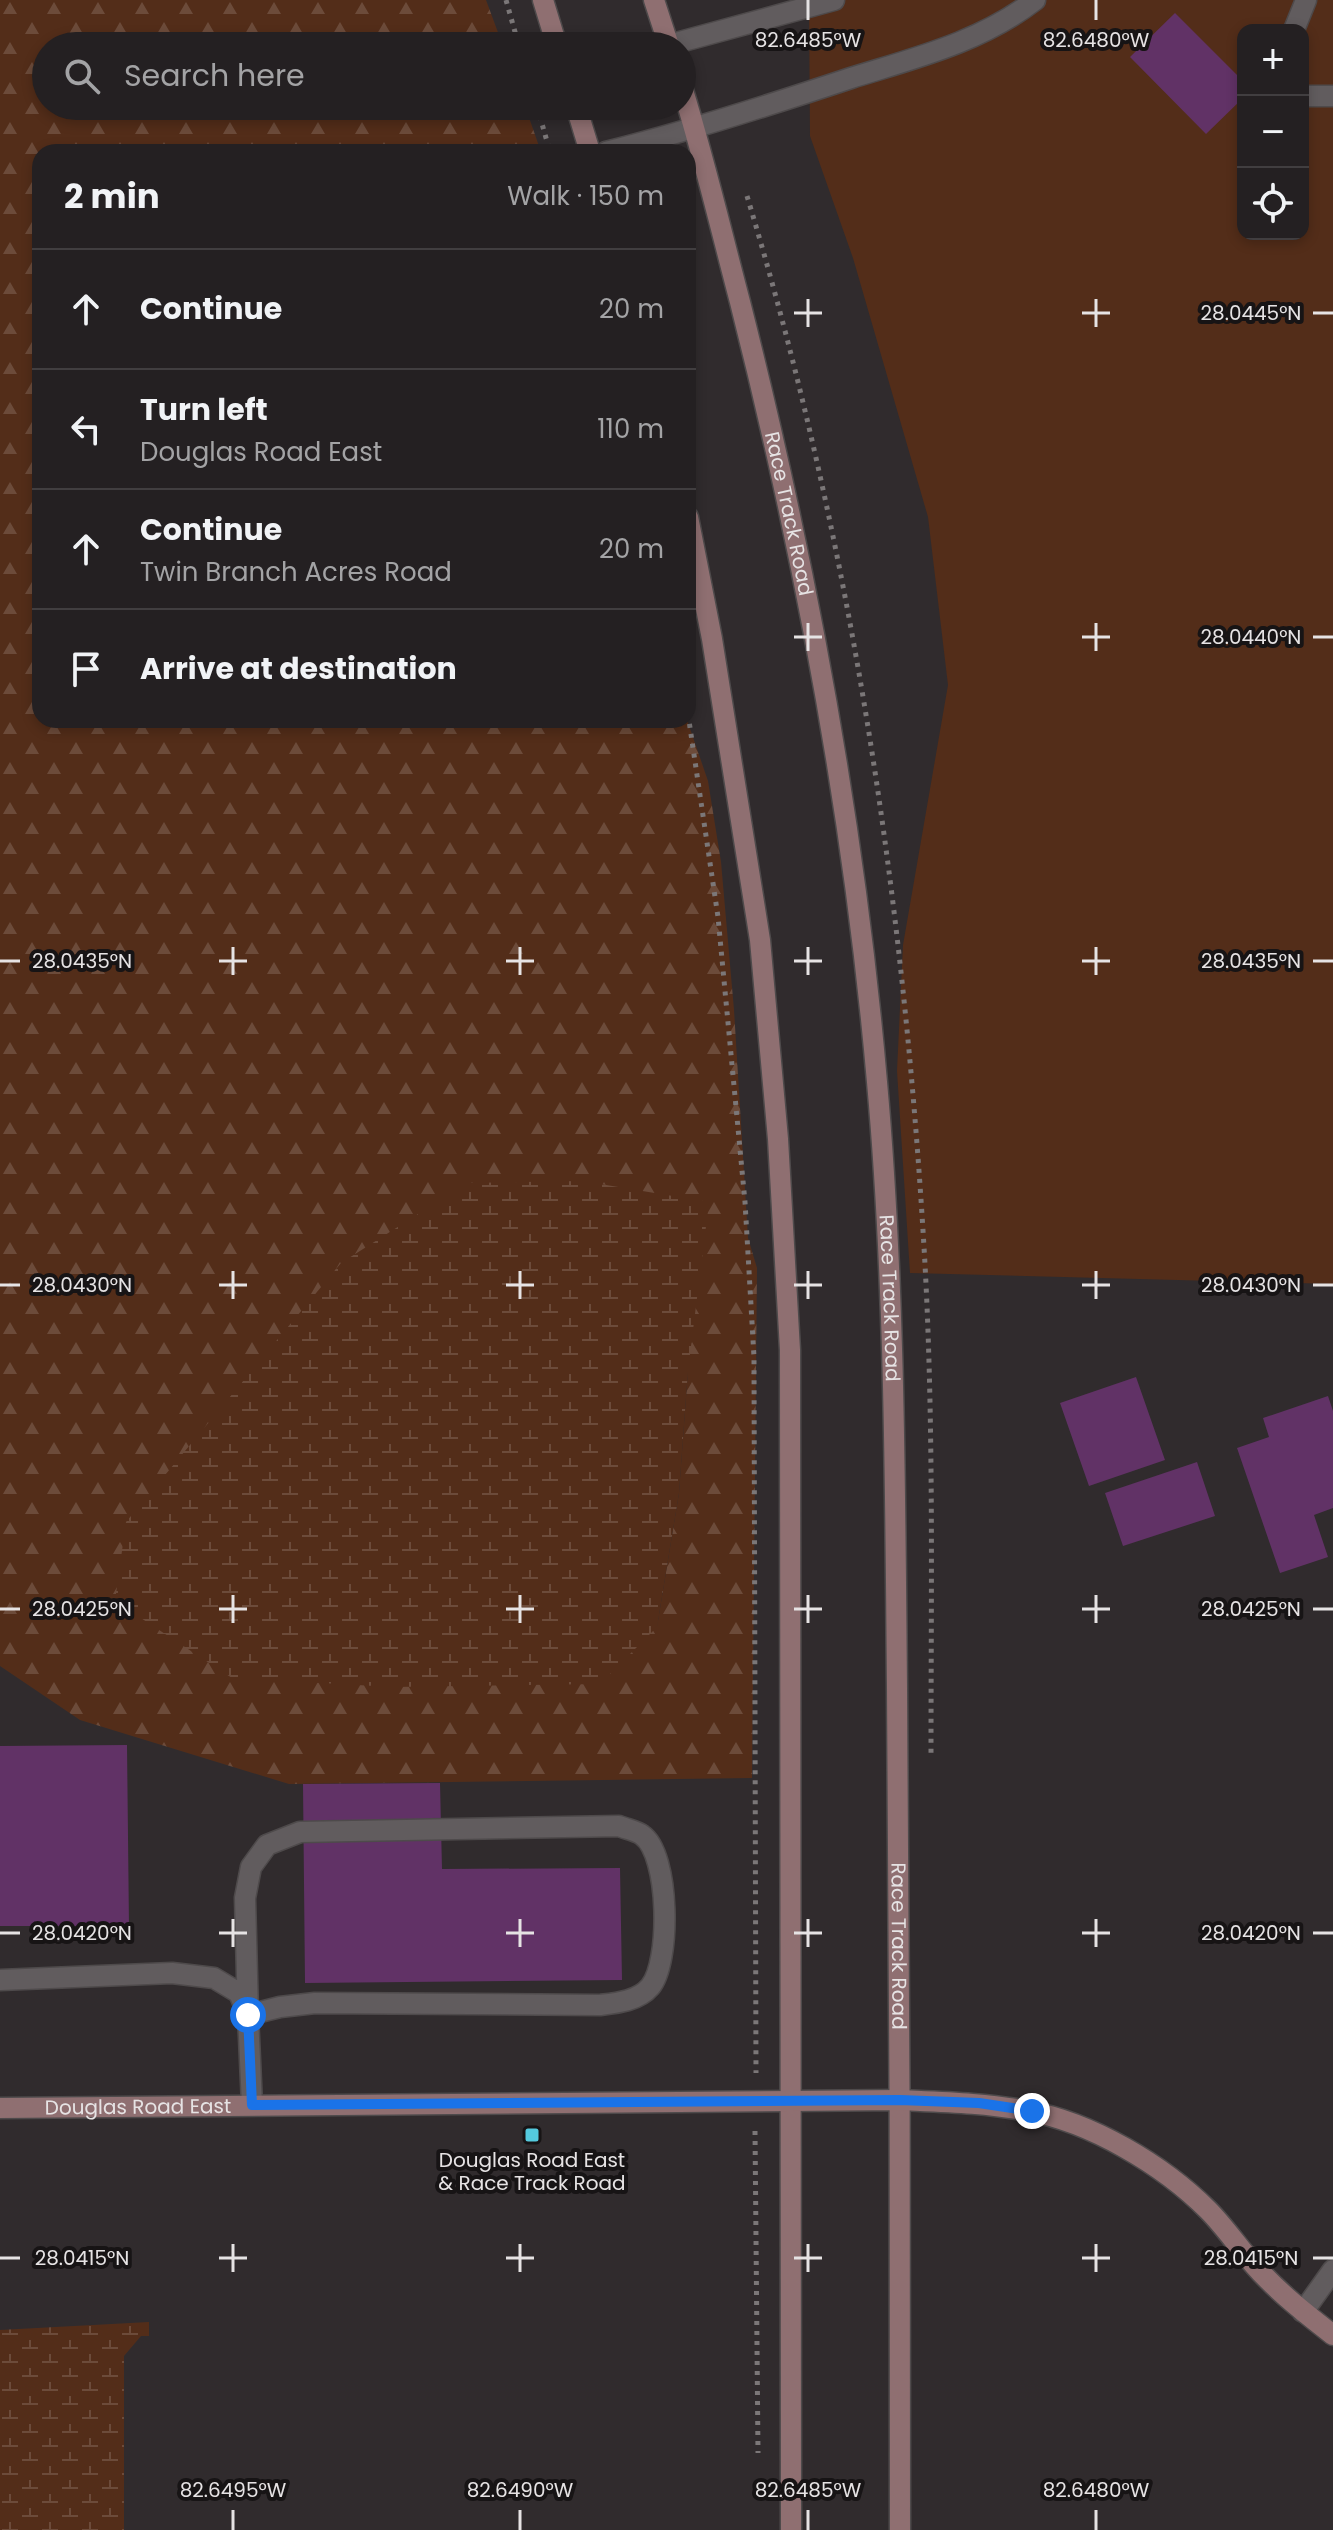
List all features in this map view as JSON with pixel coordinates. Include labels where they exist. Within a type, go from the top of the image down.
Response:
[{"type":"main road","points":[[543,0],[553,32]]},
{"type":"main road","points":[[654,0],[664,32]]},
{"type":"main road","points":[[580,120],[588,144]]},
{"type":"main road","name":"Race Track Road","points":[[692,120],[760,380],[811,608],[851,848],[877,1080],[888,1231],[894,1432],[900,2530]]},
{"type":"main road","points":[[696,557],[715,653],[760,940],[778,1139],[790,1350],[791,2530]]},
{"type":"main road","name":"Douglas Road East","points":[[0,2108],[900,2100],[979,2103],[1032,2111],[1085,2129],[1173,2178],[1209,2211],[1257,2268],[1303,2312],[1333,2335]]},
{"type":"street","points":[[696,38],[834,0]]},
{"type":"street","points":[[637,144],[695,129],[964,41],[1016,14],[1035,0]]},
{"type":"street","points":[[1296,24],[1306,0]]},
{"type":"street","points":[[1309,96],[1333,96]]},
{"type":"street","points":[[248,2015],[315,2003],[600,2005],[626,2002],[650,1988],[661,1967],[662,1871],[655,1851],[643,1835],[619,1826],[300,1832],[267,1845],[251,1867],[245,1898],[248,2015],[252,2105]]},
{"type":"street","points":[[0,1980],[172,1973],[214,1978],[239,1993],[248,2015]]},
{"type":"street","points":[[1303,2312],[1333,2270]]},
{"type":"path","points":[[506,0],[515,32]]},
{"type":"path","points":[[541,120],[548,144]]},
{"type":"path","points":[[690,728],[718,917],[745,1202],[754,1357],[756,2083]]},
{"type":"path","points":[[755,2129],[758,2459]]},
{"type":"green space","points":[[0,0],[486,0],[498,32],[32,32],[32,120],[530,120],[538,144],[32,144],[32,728],[690,728],[708,781],[721,862],[748,1238],[757,1268],[752,1778],[289,1784],[80,1720],[0,1666]],"holes":[[[688,1370],[679,1493],[657,1627]]]},
{"type":"green space","points":[[809,0],[1333,0],[1333,1284],[910,1273],[897,1071],[903,945],[948,685],[928,517],[853,258],[810,136]]},
{"type":"green space","points":[[582,1181],[709,1202],[688,1370],[679,1493],[657,1627],[600,1684],[393,1687],[232,1678],[115,1601],[126,1522],[341,1263],[467,1183]]},
{"type":"green space","points":[[149,2322],[149,2336],[141,2336],[124,2356],[124,2530],[0,2530],[0,2330]]},
{"type":"building","points":[[1175,13],[1237,75],[1237,104],[1206,134],[1130,57]]},
{"type":"building","points":[[1136,1377],[1165,1460],[1089,1486],[1060,1403]]},
{"type":"building","points":[[1328,1396],[1333,1411],[1333,1508],[1314,1515],[1328,1557],[1280,1573],[1237,1448],[1269,1437],[1263,1418]]},
{"type":"building","points":[[1197,1462],[1215,1516],[1123,1546],[1105,1493]]},
{"type":"building","points":[[127,1745],[129,1926],[0,1926],[0,1746]]},
{"type":"building","points":[[440,1783],[442,1869],[620,1868],[622,1980],[305,1983],[303,1784]]},
{"type":"place","name":"Douglas Road East & Race Track Road","points":[[532,2135]]},
{"type":"route","points":[[248,2015],[252,2105],[900,2100],[979,2103],[1032,2111]]}]
